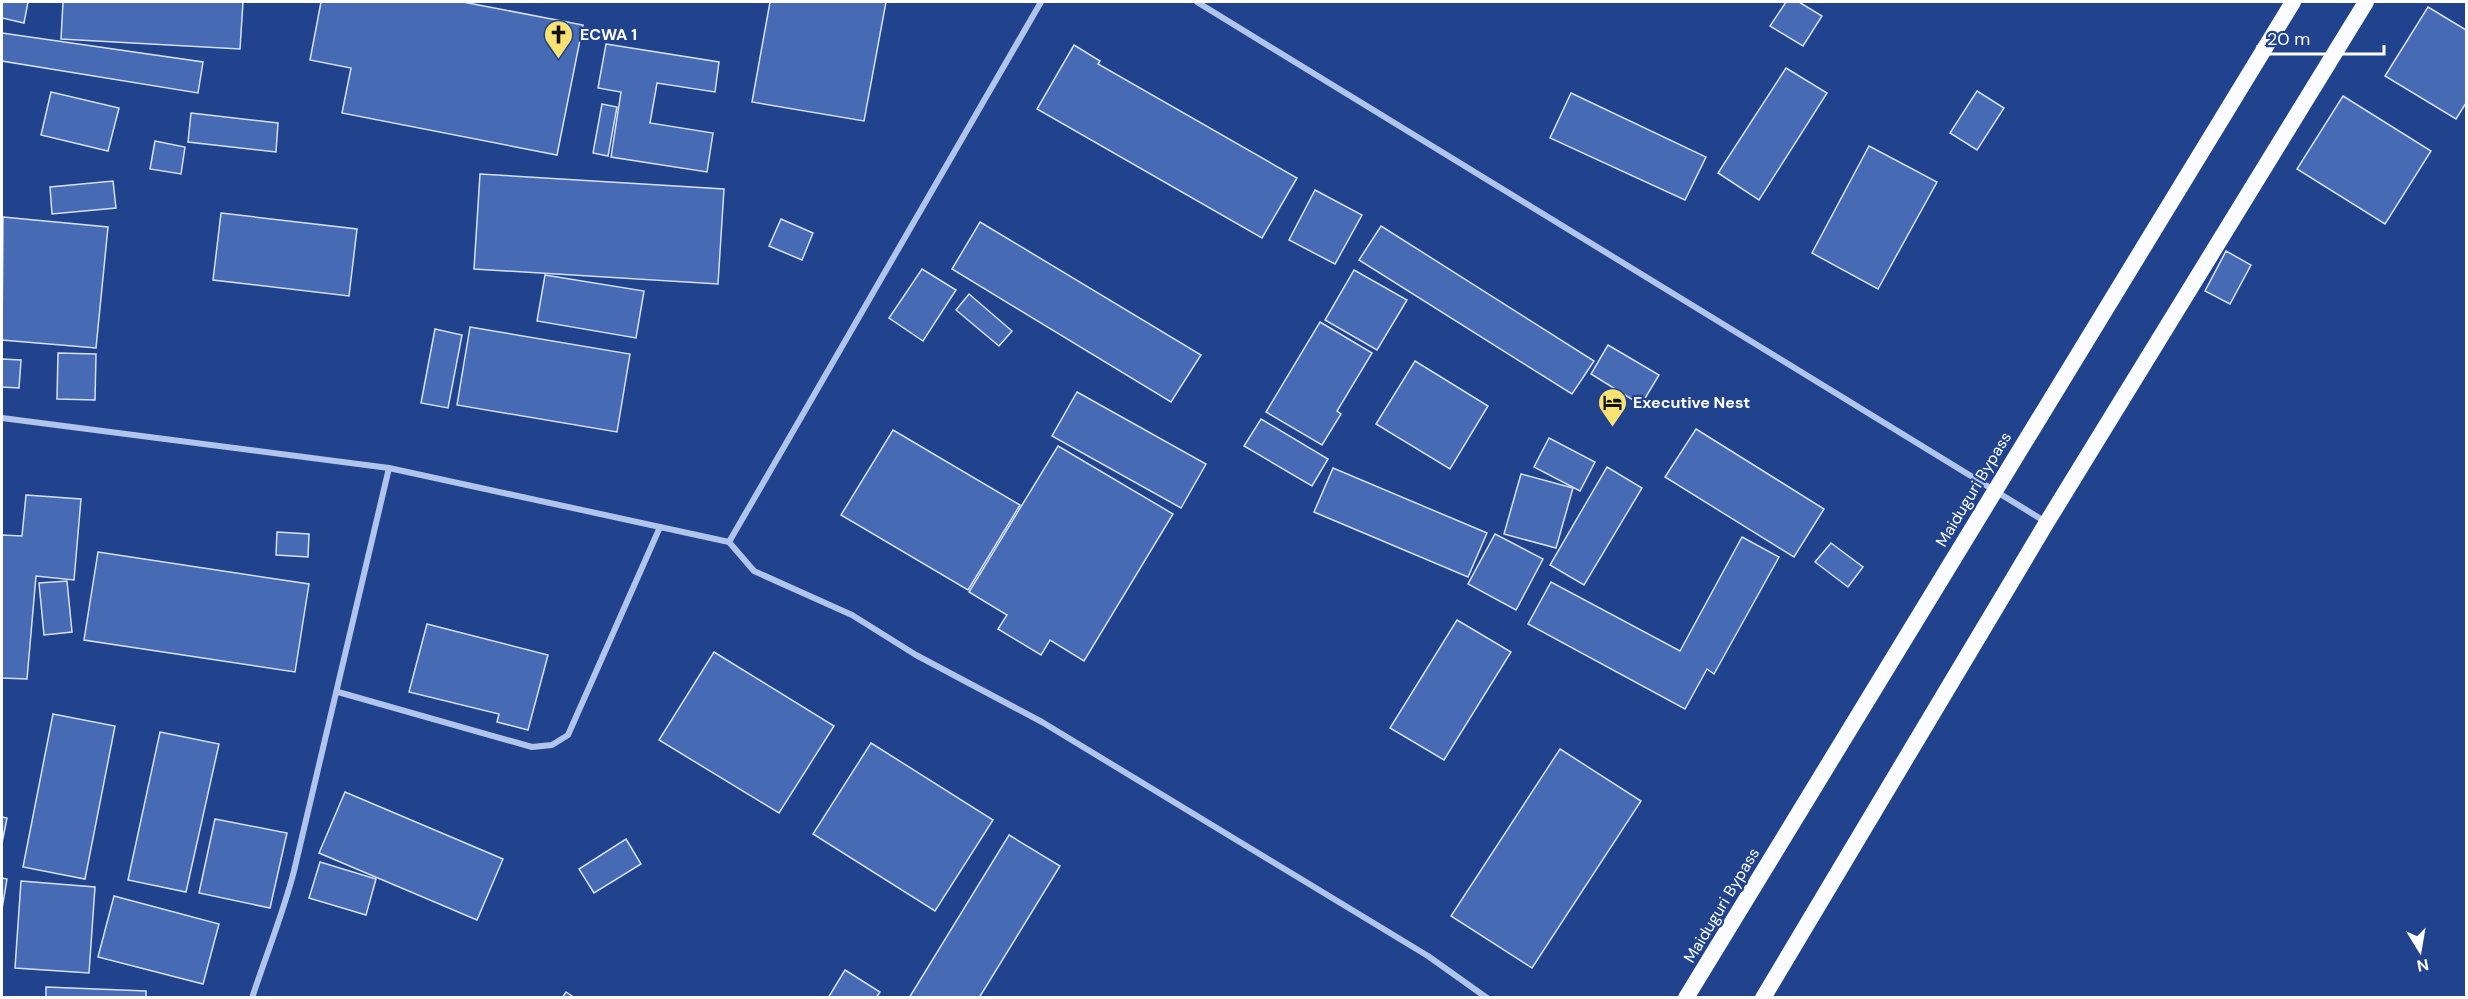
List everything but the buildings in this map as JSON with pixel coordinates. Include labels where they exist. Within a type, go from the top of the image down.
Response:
[{"type":"highway","name":"Maiduguri Bypass","points":[[1686,998],[1994,489],[2293,2]]},
{"type":"highway","points":[[1763,998],[2046,522],[2366,2]]},
{"type":"street","points":[[729,542],[1041,2]]},
{"type":"street","points":[[1197,2],[2046,522]]},
{"type":"street","points":[[2,417],[389,468],[729,542],[754,571],[852,615],[916,655],[1042,722],[1428,956],[1487,998]]},
{"type":"street","points":[[252,998],[276,923],[286,900],[338,692],[389,468]]},
{"type":"street","points":[[338,692],[532,747],[552,745],[568,735],[660,527]]},
{"type":"place","name":"ECWA 1","points":[[559,60]]},
{"type":"place","name":"Executive Nest","points":[[1612,428]]}]
